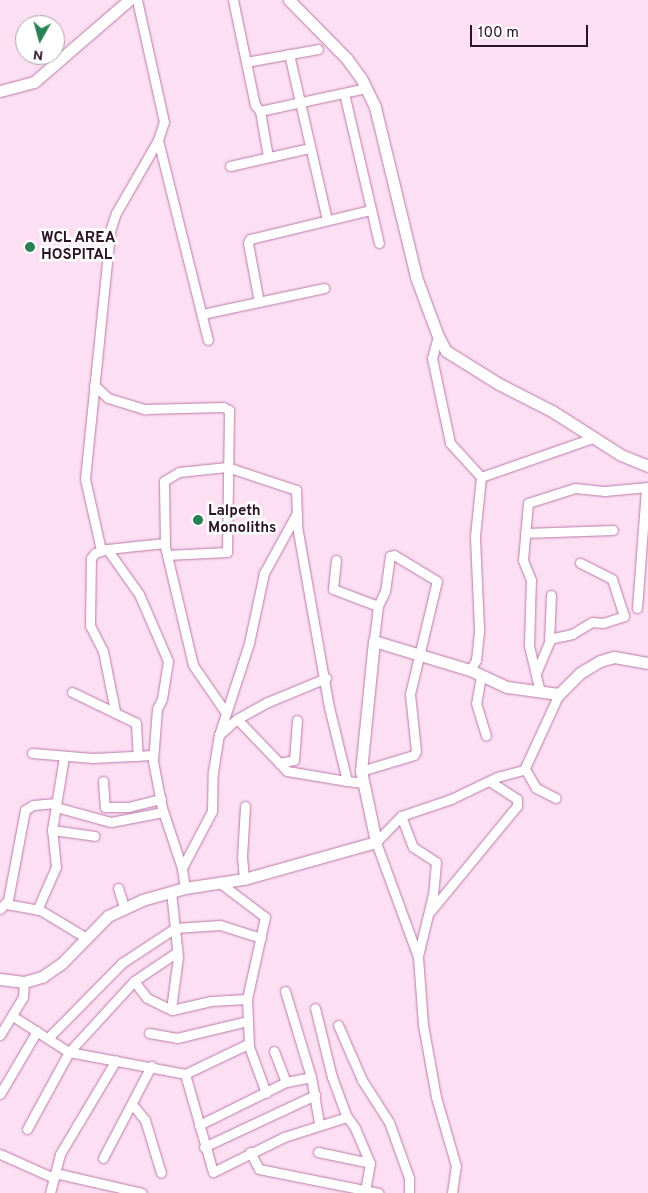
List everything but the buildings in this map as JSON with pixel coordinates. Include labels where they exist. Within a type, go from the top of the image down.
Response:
[{"type":"main road","points":[[0,91],[34,82],[129,0]]},
{"type":"main road","points":[[289,0],[347,59],[366,88],[375,107],[416,277],[438,336],[446,350],[552,411],[593,438],[648,466]]},
{"type":"main road","points":[[0,979],[24,982],[42,977],[62,962],[108,916],[124,907],[185,888],[244,879],[376,842],[361,771],[374,641],[470,670],[507,687],[559,694],[580,673],[600,661],[614,657],[648,663]]},
{"type":"street","points":[[137,0],[164,109],[164,122],[158,140],[110,231],[85,484],[104,550],[139,594],[168,661],[162,699],[157,709],[153,758],[163,812],[182,868],[185,888]]},
{"type":"street","points":[[233,0],[255,105],[260,111],[268,157]]},
{"type":"street","points":[[246,62],[318,49]]},
{"type":"street","points":[[289,54],[326,220]]},
{"type":"street","points":[[260,111],[366,88]]},
{"type":"street","points":[[344,93],[379,243]]},
{"type":"street","points":[[158,140],[208,340]]},
{"type":"street","points":[[230,166],[310,148]]},
{"type":"street","points":[[260,302],[249,240],[370,210]]},
{"type":"street","points":[[202,314],[324,288]]},
{"type":"street","points":[[438,336],[432,358],[450,443],[481,477],[475,536],[479,629],[476,660],[470,670]]},
{"type":"street","points":[[94,385],[108,398],[145,409],[226,408],[230,414],[227,554],[167,555]]},
{"type":"street","points":[[481,477],[593,438]]},
{"type":"street","points":[[226,713],[194,669],[167,555],[165,543],[164,481],[178,472],[230,468],[296,490],[297,513],[326,678],[329,707],[347,781]]},
{"type":"street","points":[[540,692],[529,644],[531,580],[523,560],[525,533],[531,500],[575,488],[604,491],[647,487],[637,608]]},
{"type":"street","points":[[182,868],[212,811],[214,769],[219,735],[249,643],[264,573],[297,513]]},
{"type":"street","points":[[525,533],[613,530]]},
{"type":"street","points":[[115,711],[102,651],[90,626],[91,558],[104,550],[165,543]]},
{"type":"street","points":[[361,771],[416,753],[410,697],[418,653],[437,581],[392,555],[385,591],[378,606],[374,641]]},
{"type":"street","points":[[336,560],[333,589],[378,606]]},
{"type":"street","points":[[549,639],[570,635],[592,622],[601,624],[624,616],[612,578],[580,563]]},
{"type":"street","points":[[536,674],[549,639],[551,595]]},
{"type":"street","points":[[480,676],[476,703],[486,735]]},
{"type":"street","points":[[219,735],[237,719],[271,700],[326,678]]},
{"type":"street","points":[[72,692],[115,711],[137,725],[138,756]]},
{"type":"street","points":[[454,1193],[456,1166],[436,1097],[424,1034],[418,957],[376,842],[401,816],[451,799],[489,781],[525,769],[559,694]]},
{"type":"street","points":[[237,719],[287,771],[364,783]]},
{"type":"street","points":[[279,763],[294,760],[297,720]]},
{"type":"street","points":[[32,753],[64,757],[138,756],[153,758]]},
{"type":"street","points":[[36,910],[56,867],[52,830],[64,757]]},
{"type":"street","points":[[525,769],[536,788],[556,798]]},
{"type":"street","points":[[103,781],[106,807],[128,808],[161,799]]},
{"type":"street","points":[[429,912],[518,806],[517,799],[489,781]]},
{"type":"street","points":[[86,937],[36,910],[3,907],[25,810],[33,805],[56,803],[111,822],[163,812]]},
{"type":"street","points":[[244,879],[242,857],[245,806]]},
{"type":"street","points":[[401,816],[414,846],[436,862],[429,912],[418,957]]},
{"type":"street","points":[[52,830],[95,836]]},
{"type":"street","points":[[220,883],[263,913],[265,921],[247,999],[249,1045],[266,1093]]},
{"type":"street","points":[[118,888],[124,907]]},
{"type":"street","points":[[171,892],[177,952],[171,1009]]},
{"type":"street","points":[[48,1038],[122,963],[175,928],[220,925],[261,938]]},
{"type":"street","points":[[27,1129],[69,1052],[134,981],[177,952]]},
{"type":"street","points":[[134,981],[147,998],[171,1009],[211,1001],[247,999]]},
{"type":"street","points":[[0,1035],[14,1017],[23,997],[24,982]]},
{"type":"street","points":[[285,991],[316,1095],[319,1123]]},
{"type":"street","points":[[315,1008],[332,1077],[347,1117],[355,1128],[370,1163],[365,1192]]},
{"type":"street","points":[[14,1017],[69,1052],[151,1066],[185,1074],[249,1045]]},
{"type":"street","points":[[149,1034],[177,1038],[248,1021]]},
{"type":"street","points":[[338,1025],[362,1080],[389,1122],[409,1178],[409,1193]]},
{"type":"street","points":[[0,1094],[37,1031]]},
{"type":"street","points":[[274,1051],[286,1082]]},
{"type":"street","points":[[51,1193],[60,1154],[116,1060]]},
{"type":"street","points":[[103,1158],[151,1066]]},
{"type":"street","points":[[185,1074],[204,1147],[213,1172],[250,1152],[319,1123],[347,1117]]},
{"type":"street","points":[[199,1124],[286,1082],[311,1077]]},
{"type":"street","points":[[204,1147],[316,1095]]},
{"type":"street","points":[[132,1104],[145,1120],[161,1173]]},
{"type":"street","points":[[250,1152],[259,1169],[365,1192],[379,1193]]},
{"type":"street","points":[[318,1152],[370,1163]]},
{"type":"street","points":[[0,1154],[54,1175],[142,1193]]},
{"type":"place","name":"WCL AREA HOSPITAL","points":[[30,247]]},
{"type":"place","name":"Lalpeth Monoliths","points":[[198,520]]}]
